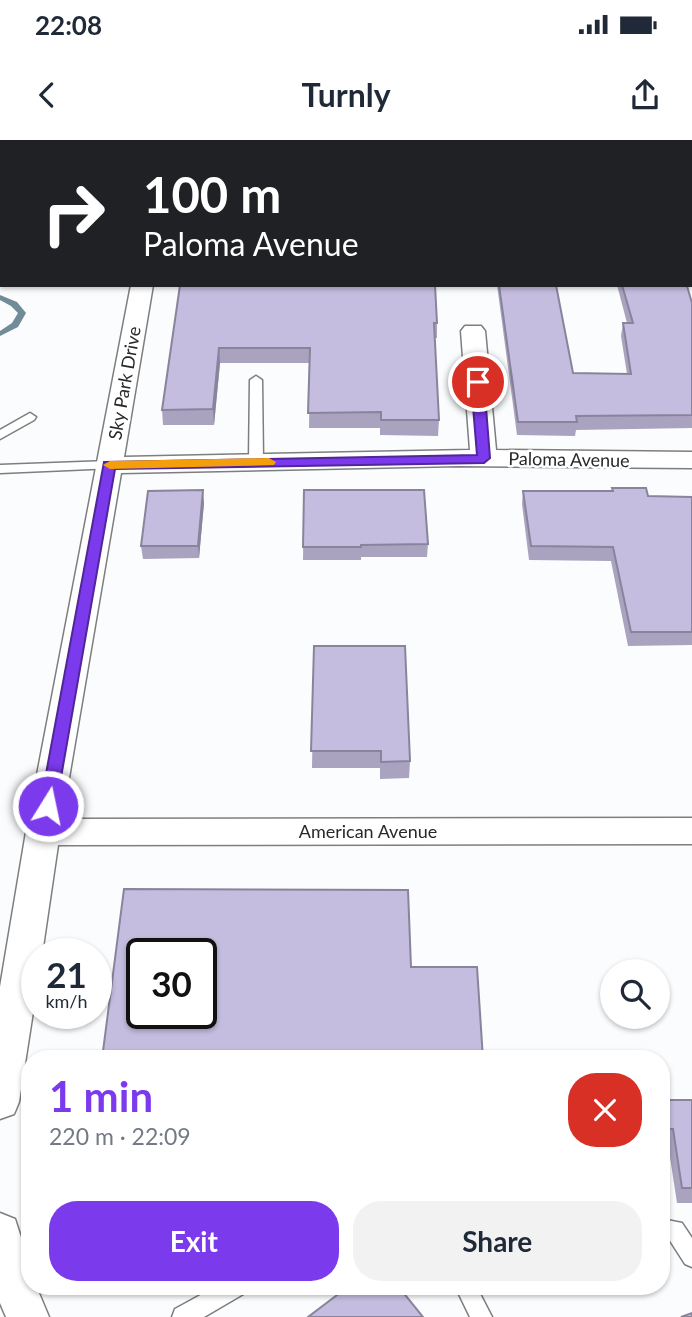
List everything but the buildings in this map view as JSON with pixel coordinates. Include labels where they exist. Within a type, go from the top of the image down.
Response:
[{"type":"street","name":"Sky Park Drive","points":[[0,1102],[43,832],[142,287]]},
{"type":"street","points":[[474,331],[484,458]]},
{"type":"street","name":"Paloma Avenue","points":[[109,465],[484,458],[692,460]]},
{"type":"street","name":"American Avenue","points":[[43,832],[692,831]]},
{"type":"street","points":[[0,1233],[21,1287]]},
{"type":"lane","points":[[256,380],[256,462]]},
{"type":"lane","points":[[0,435],[30,417]]},
{"type":"lane","points":[[0,469],[109,465]]},
{"type":"lane","points":[[670,1230],[676,1230],[692,1257]]},
{"type":"lane","points":[[183,1317],[222,1295]]},
{"type":"lane","points":[[470,1295],[481,1317]]},
{"type":"waterway","points":[[0,297],[14,304],[22,313],[15,325],[0,334]]},
{"type":"slow traffic","points":[[110,465],[269,462]]},
{"type":"route","points":[[48,806],[109,465],[484,458],[478,382]]}]
